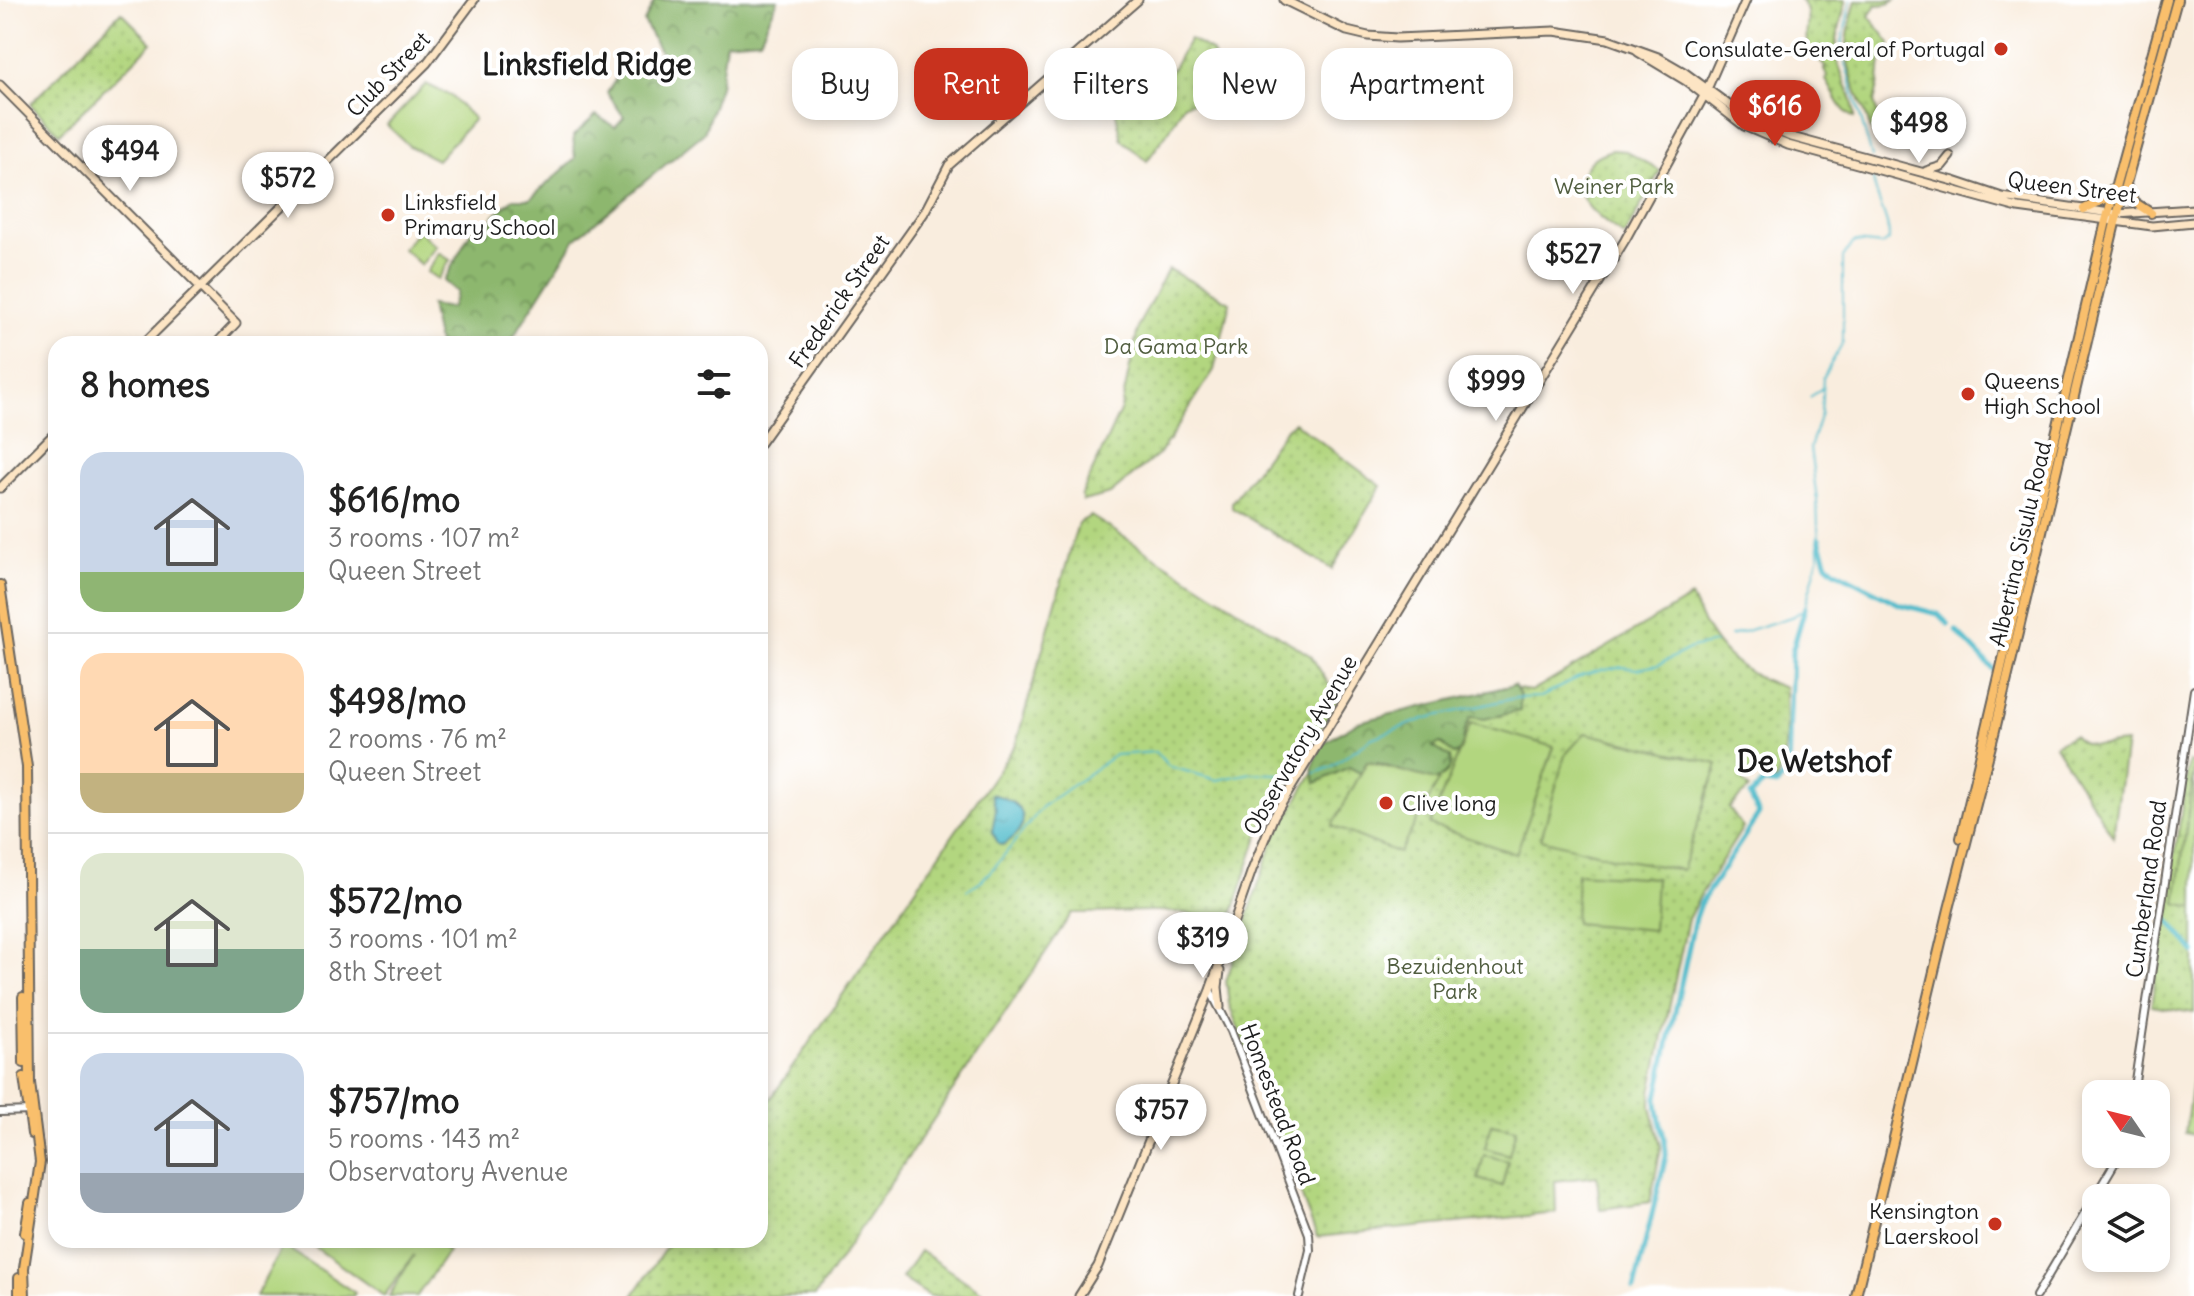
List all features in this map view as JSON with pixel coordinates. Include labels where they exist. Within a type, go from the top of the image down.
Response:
[{"type":"main road","name":"Club Street","points":[[151,336],[436,54],[474,0]]},
{"type":"main road","name":"Frederick Street","points":[[768,432],[920,219],[949,165],[1138,0]]},
{"type":"main road","name":"Queen Street","points":[[1284,0],[1347,31],[1368,36],[1397,38],[1554,31],[1588,35],[1626,45],[1766,128],[1857,160]]},
{"type":"main road","name":"Observatory Avenue","points":[[1079,1296],[1098,1266],[1210,990],[1274,816],[1625,240],[1706,92],[1746,0]]},
{"type":"main road","name":"Albertina Sisulu Road","points":[[1856,1296],[1995,730],[2111,218],[2167,0]]},
{"type":"main road","name":"Albertina Sisulu Road","points":[[2121,182],[2177,0]]},
{"type":"main road","points":[[1715,74],[1714,87],[1720,98]]},
{"type":"main road","points":[[0,85],[236,323],[224,336]]},
{"type":"main road","name":"Queen Street","points":[[1706,92],[1734,120],[1763,136],[1788,145],[1885,167],[2004,205],[2165,227],[2194,222]]},
{"type":"main road","points":[[1920,172],[1940,167],[1950,156]]},
{"type":"main road","name":"Queen Street","points":[[1885,167],[1920,172],[2002,197],[2084,209],[2111,218],[2194,209]]},
{"type":"main road","points":[[2084,209],[2105,199],[2121,182],[2131,199],[2151,213]]},
{"type":"main road","points":[[0,488],[48,440]]},
{"type":"main road","points":[[0,585],[27,759],[30,1111]]},
{"type":"main road","points":[[0,613],[23,767],[23,1045],[35,1169],[21,1255],[22,1296]]},
{"type":"main road","points":[[1220,1007],[1218,987],[1223,953]]},
{"type":"street","name":"Cumberland Road","points":[[2135,1080],[2194,690]]},
{"type":"street","name":"Homestead Road","points":[[1210,990],[1220,1007],[1309,1234],[1310,1250],[1299,1296]]},
{"type":"street","points":[[0,1112],[30,1111]]},
{"type":"street","points":[[2036,1296],[2112,1168]]},
{"type":"green space","points":[[655,0],[778,0],[760,39],[726,42],[720,86],[704,133],[576,238],[514,336],[436,336],[430,305],[451,308],[457,292],[444,281],[472,229],[487,234],[494,215],[513,199],[530,199],[575,159],[573,136],[596,115],[615,127],[624,117],[607,93],[622,69],[661,53],[644,22]]},
{"type":"green space","points":[[1800,0],[1846,0],[1836,50],[1852,101],[1854,118],[1838,102],[1826,80],[1826,67],[1808,45],[1808,15]]},
{"type":"green space","points":[[1856,0],[1895,0],[1876,5],[1869,16],[1890,43],[1889,51],[1881,59],[1874,102],[1881,125],[1880,138],[1876,139],[1852,79],[1847,56]]},
{"type":"green space","points":[[121,12],[152,43],[59,134],[30,104]]},
{"type":"green space","points":[[1190,39],[1206,48],[1193,48],[1193,102],[1184,104],[1177,116],[1177,61]]},
{"type":"green space","points":[[426,84],[451,96],[474,119],[437,160],[409,146],[387,125]]},
{"type":"green space","points":[[1118,120],[1175,120],[1147,161],[1122,140]]},
{"type":"green space","name":"Weiner Park","points":[[1612,150],[1626,151],[1660,171],[1624,236],[1591,210],[1581,193],[1580,183],[1586,167],[1595,158]]},
{"type":"green space","points":[[418,230],[436,246],[421,265],[403,249]]},
{"type":"green space","points":[[439,253],[450,260],[438,279],[427,272]]},
{"type":"green space","name":"Da Gama Park","points":[[1168,269],[1230,302],[1214,370],[1160,453],[1110,494],[1083,501],[1081,496],[1121,409],[1139,324]]},
{"type":"green space","points":[[1294,422],[1381,486],[1332,569],[1232,508],[1232,502]]},
{"type":"green space","points":[[1091,516],[1311,656],[1338,699],[1261,828],[1221,948],[1200,916],[1152,911],[1072,913],[815,1296],[633,1296],[666,1248],[768,1248],[768,1102],[1016,744],[1078,523]]},
{"type":"green space","name":"Bezuidenhout Park","points":[[1691,597],[1707,630],[1738,665],[1785,688],[1786,736],[1783,760],[1775,782],[1754,768],[1743,781],[1749,789],[1729,808],[1743,827],[1688,919],[1651,1093],[1651,1107],[1661,1147],[1650,1202],[1600,1209],[1597,1176],[1555,1181],[1556,1213],[1317,1237],[1229,1004],[1226,981],[1273,841],[1335,735],[1505,687],[1531,691]]},
{"type":"green space","points":[[1514,685],[1520,695],[1520,711],[1484,719],[1471,717],[1462,746],[1455,755],[1440,743],[1433,747],[1450,757],[1451,762],[1447,772],[1433,782],[1378,763],[1370,764],[1360,773],[1349,767],[1316,783],[1312,769],[1322,744],[1358,722]]},
{"type":"green space","points":[[1471,723],[1554,747],[1516,854],[1430,825]]},
{"type":"green space","points":[[1585,733],[1718,764],[1682,870],[1616,858],[1541,839],[1565,755]]},
{"type":"green space","points":[[2073,735],[2090,745],[2126,743],[2113,837],[2055,745]]},
{"type":"green space","name":"Clive long","points":[[1367,762],[1439,781],[1399,853],[1332,826]]},
{"type":"green space","points":[[2189,762],[2194,763],[2194,1013],[2151,1006]]},
{"type":"green space","points":[[2194,769],[2194,907],[2176,903]]},
{"type":"green space","points":[[1577,873],[1656,878],[1653,930],[1575,923]]},
{"type":"green space","points":[[2194,1068],[2194,1135],[2185,1133]]},
{"type":"green space","points":[[1491,1124],[1516,1129],[1509,1155],[1485,1148]]},
{"type":"green space","points":[[1484,1155],[1508,1161],[1502,1186],[1478,1179]]},
{"type":"green space","points":[[281,1248],[288,1248],[355,1293],[353,1296],[256,1296]]},
{"type":"green space","points":[[316,1248],[443,1248],[448,1251],[417,1296],[389,1296],[414,1255],[384,1296]]},
{"type":"green space","points":[[920,1251],[988,1296],[929,1296],[902,1278]]},
{"type":"water","points":[[991,794],[1012,802],[1022,815],[1020,830],[1003,845],[998,843],[992,831],[996,809]]},
{"type":"waterway","points":[[1851,0],[1841,48],[1872,157]]},
{"type":"waterway","points":[[1730,636],[1794,616],[1805,608],[1819,555],[1817,500],[1810,448],[1821,413],[1823,378],[1843,342],[1843,258],[1854,242],[1882,245],[1889,239],[1872,171]]},
{"type":"waterway","points":[[1810,397],[1822,388]]},
{"type":"waterway","points":[[1819,539],[1827,564],[1835,571],[1899,604],[1938,614],[1948,624]]},
{"type":"waterway","points":[[1634,1289],[1666,1156],[1657,1097],[1695,918],[1700,904],[1759,814],[1750,796],[1764,783],[1777,785],[1788,770],[1792,652],[1805,608]]},
{"type":"waterway","points":[[1956,631],[1993,669]]},
{"type":"waterway","points":[[1315,773],[1331,767],[1372,738],[1427,718],[1515,698],[1541,697],[1583,675],[1623,667],[1637,669],[1658,665],[1691,648],[1715,643]]},
{"type":"waterway","points":[[967,890],[997,864],[1043,806],[1115,755],[1156,752],[1168,766],[1217,780],[1251,773],[1297,775]]},
{"type":"waterway","points":[[2167,918],[2194,952]]},
{"type":"place","name":"Consulate-General of Portugal","points":[[2001,49]]},
{"type":"place","name":"Linksfield Primary School","points":[[388,215]]},
{"type":"place","name":"Queens High School","points":[[1968,394]]},
{"type":"place","name":"Clive long","points":[[1386,803]]},
{"type":"place","name":"Kensington Laerskool","points":[[1995,1224]]},
{"type":"district","name":"Linksfield Ridge","points":[[587,64]]},
{"type":"district","name":"De Wetshof","points":[[1814,761]]}]
